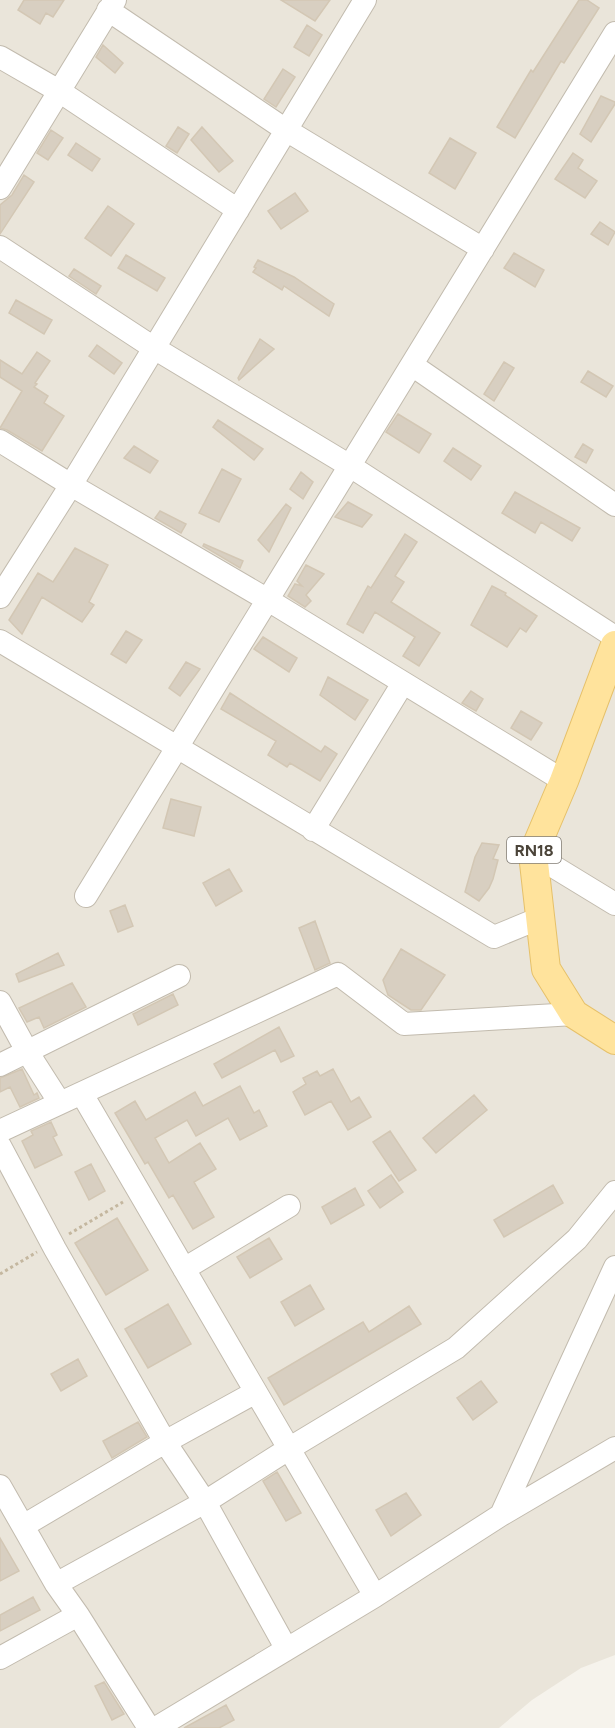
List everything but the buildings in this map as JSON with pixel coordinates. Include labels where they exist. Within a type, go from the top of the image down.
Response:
[{"type":"main road","name":"RN18","points":[[615,645],[564,781],[533,854],[546,969],[574,1014],[615,1040]]},
{"type":"street","points":[[0,597],[71,485],[364,0]]},
{"type":"street","points":[[0,188],[112,5],[286,130],[483,249]]},
{"type":"street","points":[[86,897],[615,33]]},
{"type":"street","points":[[0,57],[59,91],[238,210]]},
{"type":"street","points":[[0,247],[154,348],[350,466],[615,637]]},
{"type":"street","points":[[412,365],[615,505]]},
{"type":"street","points":[[0,441],[268,600],[564,781]]},
{"type":"street","points":[[0,641],[494,937],[540,918]]},
{"type":"street","points":[[313,830],[403,683]]},
{"type":"street","points":[[533,854],[615,904]]},
{"type":"street","points":[[0,1131],[338,974],[404,1024],[574,1014]]},
{"type":"street","points":[[0,1065],[180,976]]},
{"type":"street","points":[[0,1002],[28,1053],[60,1103]]},
{"type":"street","points":[[82,1094],[375,1596]]},
{"type":"street","points":[[0,1146],[55,1250],[165,1442],[205,1502],[286,1648]]},
{"type":"street","points":[[56,1584],[205,1502],[456,1348],[577,1239],[615,1192]]},
{"type":"street","points":[[184,1269],[289,1206]]},
{"type":"street","points":[[501,1515],[615,1267]]},
{"type":"street","points":[[23,1526],[165,1442],[256,1392]]},
{"type":"street","points":[[156,1728],[375,1596],[501,1515],[615,1448]]},
{"type":"street","points":[[0,1486],[56,1584],[149,1728]]},
{"type":"street","points":[[0,1658],[78,1615]]},
{"type":"shaded area","points":[[0,0],[615,0],[615,1655],[581,1668],[532,1700],[499,1728],[0,1728]]}]
